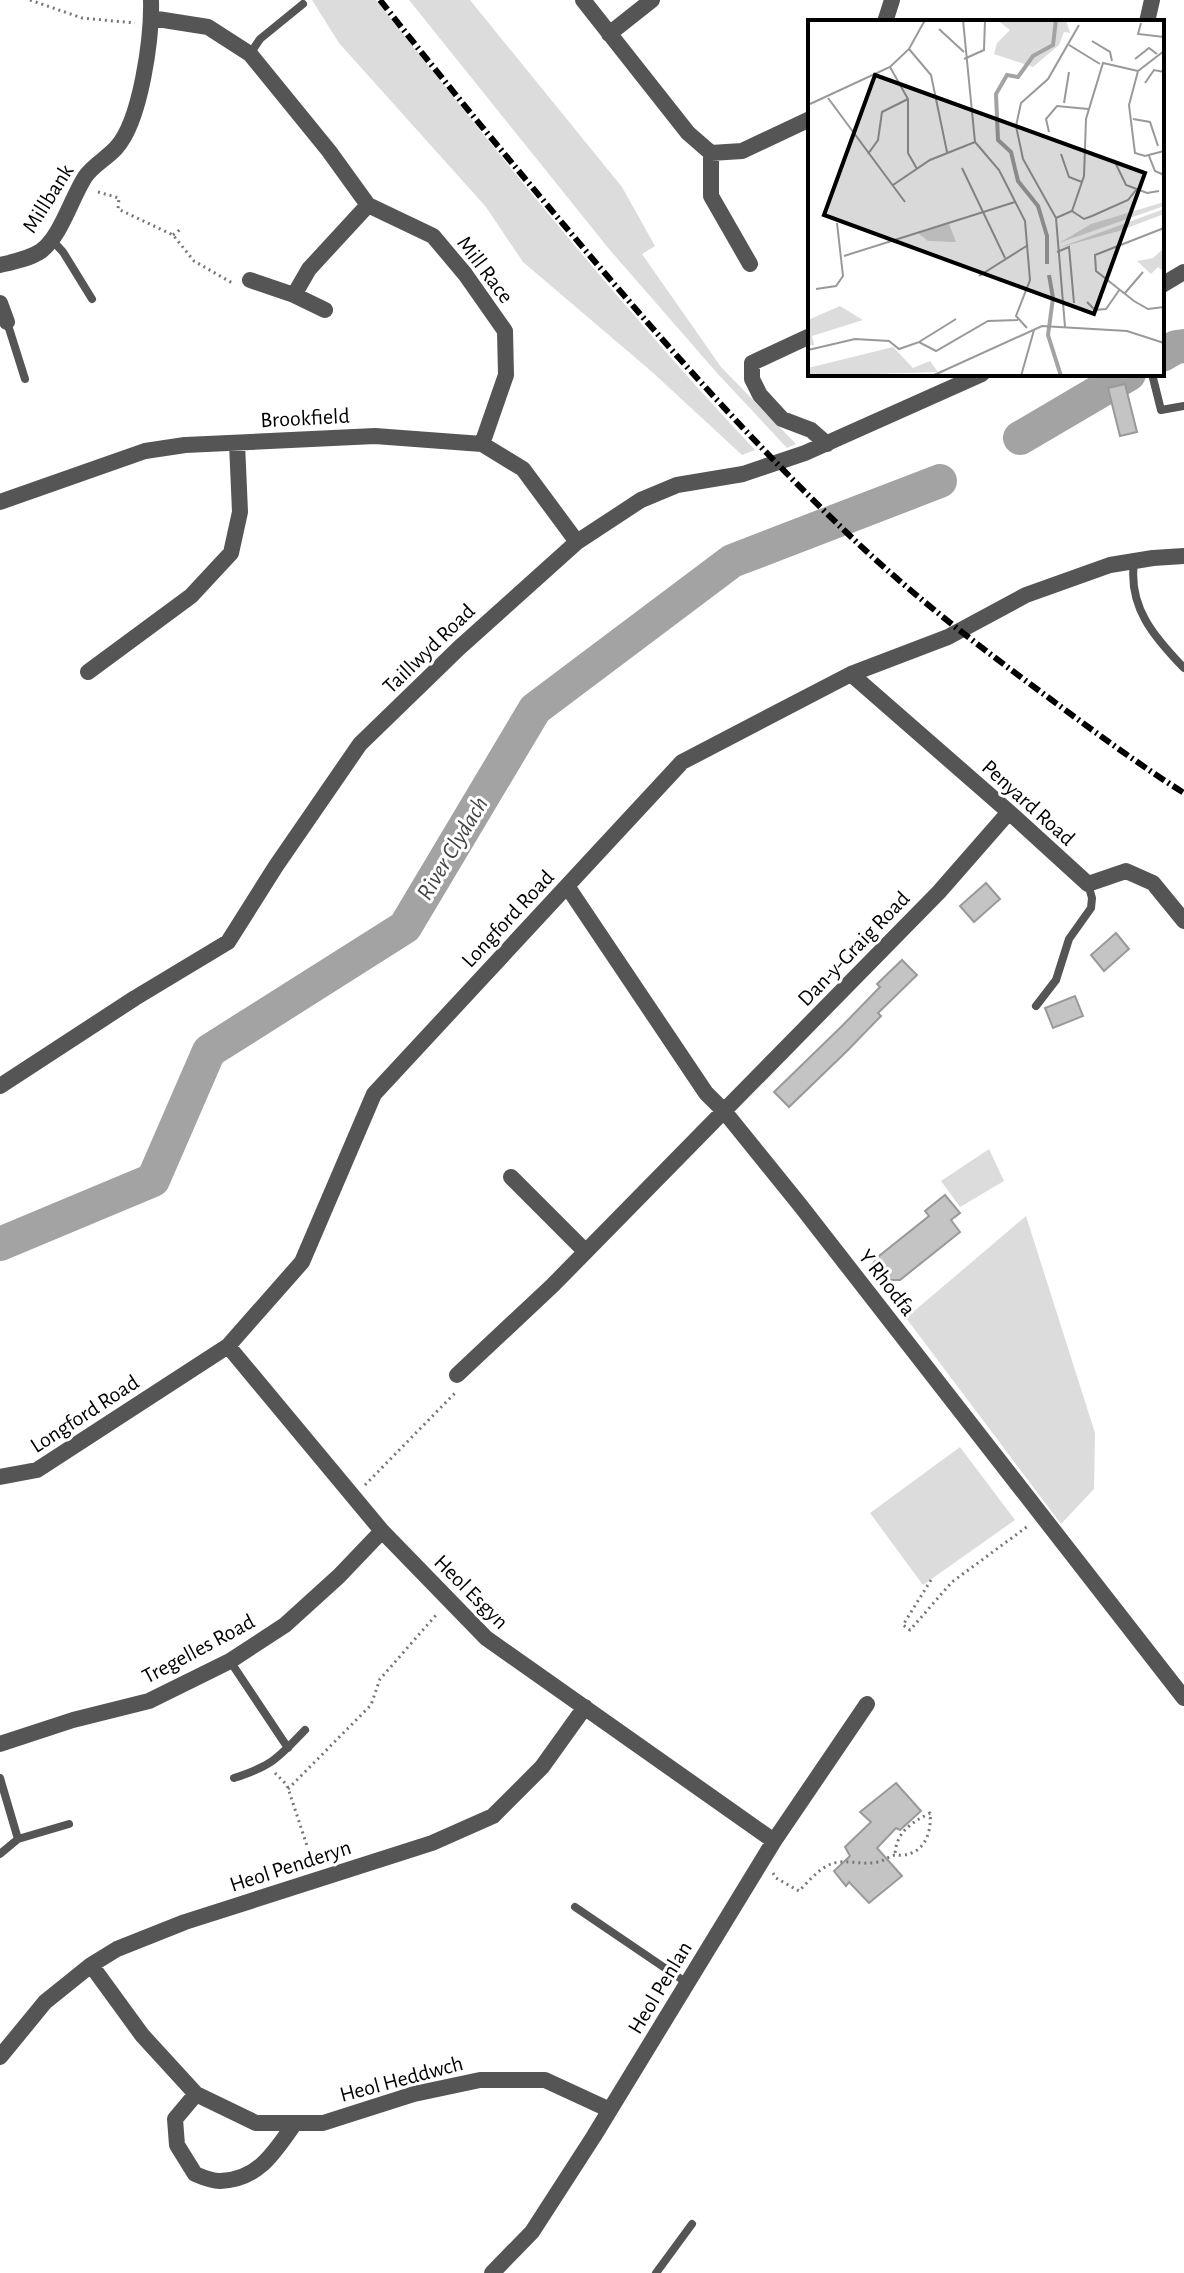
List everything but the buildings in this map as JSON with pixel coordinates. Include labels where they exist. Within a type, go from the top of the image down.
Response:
[{"type":"street","name":"Millbank","points":[[0,265],[39,252],[52,240],[89,170],[117,147],[129,127],[137,106],[151,21],[151,0]]},
{"type":"street","points":[[583,0],[688,133],[711,153],[742,151],[808,120]]},
{"type":"street","points":[[609,34],[652,0]]},
{"type":"street","points":[[886,20],[892,0]]},
{"type":"street","points":[[1147,20],[1152,0]]},
{"type":"street","name":"Mill Race","points":[[151,21],[208,27],[250,54],[329,151],[368,205],[433,236],[465,274],[505,331],[506,375],[482,444]]},
{"type":"street","points":[[711,153],[711,196],[750,264]]},
{"type":"street","points":[[294,295],[309,269],[368,205]]},
{"type":"street","points":[[1164,284],[1184,272]]},
{"type":"street","points":[[250,280],[294,295],[325,310]]},
{"type":"street","points":[[0,303],[7,322]]},
{"type":"street","points":[[808,337],[752,363],[752,379],[760,395],[782,419],[811,430],[827,444]]},
{"type":"street","name":"Taillwyd Road","points":[[0,1086],[228,942],[360,744],[459,648],[577,542],[641,500],[677,485],[743,474],[827,444],[978,376]]},
{"type":"street","name":"Brookfield","points":[[0,502],[145,451],[185,445],[375,436],[482,444],[523,469],[577,542]]},
{"type":"street","points":[[88,672],[191,596],[231,553],[240,512],[237,443]]},
{"type":"street","name":"Longford Road","points":[[0,1477],[37,1470],[228,1346],[302,1262],[374,1094],[682,762],[851,674],[948,637],[1026,595],[1110,565],[1184,556]]},
{"type":"street","name":"Penyard Road","points":[[851,674],[1088,884]]},
{"type":"street","name":"Dan-y-Graig Road","points":[[457,1375],[585,1251],[939,892],[1009,812]]},
{"type":"street","points":[[1088,884],[1126,871],[1153,883],[1184,921]]},
{"type":"street","name":"Y Rhodfa","points":[[567,886],[706,1093],[838,1242],[1042,1516],[1184,1698]]},
{"type":"street","points":[[511,1177],[585,1251]]},
{"type":"street","name":"Heol Esgyn","points":[[228,1346],[382,1531],[486,1638],[774,1841]]},
{"type":"street","name":"Tregelles Road","points":[[0,1744],[73,1720],[149,1701],[230,1661],[285,1625],[382,1531]]},
{"type":"street","name":"Heol Penlan","points":[[492,2273],[532,2232],[774,1841],[867,1704]]},
{"type":"street","name":"Heol Penderyn","points":[[0,2057],[45,2002],[91,1965],[117,1949],[185,1922],[432,1843],[493,1816],[542,1767],[585,1707]]},
{"type":"street","name":"Heol Heddwch","points":[[91,1965],[142,2035],[196,2094],[256,2123],[323,2123],[414,2094],[480,2080],[545,2080],[610,2110]]},
{"type":"street","points":[[196,2094],[175,2119],[177,2145],[195,2174],[219,2181],[250,2174],[268,2161],[295,2123]]},
{"type":"lane","points":[[250,54],[260,39],[303,4]]},
{"type":"lane","points":[[52,240],[92,299]]},
{"type":"lane","points":[[7,322],[25,379]]},
{"type":"lane","points":[[1152,376],[1161,410],[1184,406]]},
{"type":"lane","points":[[1134,561],[1132,577],[1137,609],[1184,668]]},
{"type":"lane","points":[[1036,1006],[1056,980],[1069,939],[1091,908],[1088,884]]},
{"type":"lane","points":[[230,1661],[288,1748]]},
{"type":"lane","points":[[234,1778],[268,1766],[305,1730]]},
{"type":"lane","points":[[0,1778],[18,1839]]},
{"type":"lane","points":[[0,1854],[18,1839],[69,1824]]},
{"type":"lane","points":[[575,1907],[688,1983]]},
{"type":"lane","points":[[656,2273],[692,2224]]},
{"type":"path","points":[[30,0],[82,18],[151,21]]},
{"type":"path","points":[[79,186],[119,198],[118,209],[173,235],[194,261],[233,284],[250,280]]},
{"type":"path","points":[[173,235],[182,228]]},
{"type":"path","points":[[354,1497],[464,1383],[457,1375]]},
{"type":"path","points":[[931,1580],[903,1625],[910,1630],[952,1582],[1042,1516]]},
{"type":"path","points":[[288,1789],[371,1705],[380,1679],[449,1600]]},
{"type":"path","points":[[268,1766],[287,1785],[318,1879]]},
{"type":"path","points":[[763,1860],[776,1878],[799,1891],[822,1869],[839,1862],[881,1862],[914,1851],[928,1838],[930,1813],[906,1828],[899,1837],[895,1855]]},
{"type":"shaded area","points":[[312,0],[376,0],[608,285],[755,450],[742,455],[651,371],[523,262],[486,207],[339,43]]},
{"type":"shaded area","points":[[409,0],[470,0],[622,187],[655,246],[642,254],[721,367],[796,444],[787,448],[717,373],[609,249]]},
{"type":"shaded area","points":[[989,1149],[1004,1181],[960,1207],[941,1181]]},
{"type":"shaded area","points":[[1026,1216],[1095,1433],[1094,1489],[1061,1524],[906,1318]]},
{"type":"shaded area","points":[[960,1447],[1015,1520],[923,1585],[870,1513]]},
{"type":"waterway","name":"River Clydach","points":[[1164,354],[1184,346]]},
{"type":"waterway","name":"River Clydach","points":[[1020,438],[1126,376]]},
{"type":"waterway","name":"River Clydach","points":[[0,1244],[153,1180],[209,1051],[405,927],[535,709],[732,561],[940,481]]},
{"type":"railway","points":[[380,0],[621,293],[812,498],[868,553],[965,635],[1184,793]]}]
